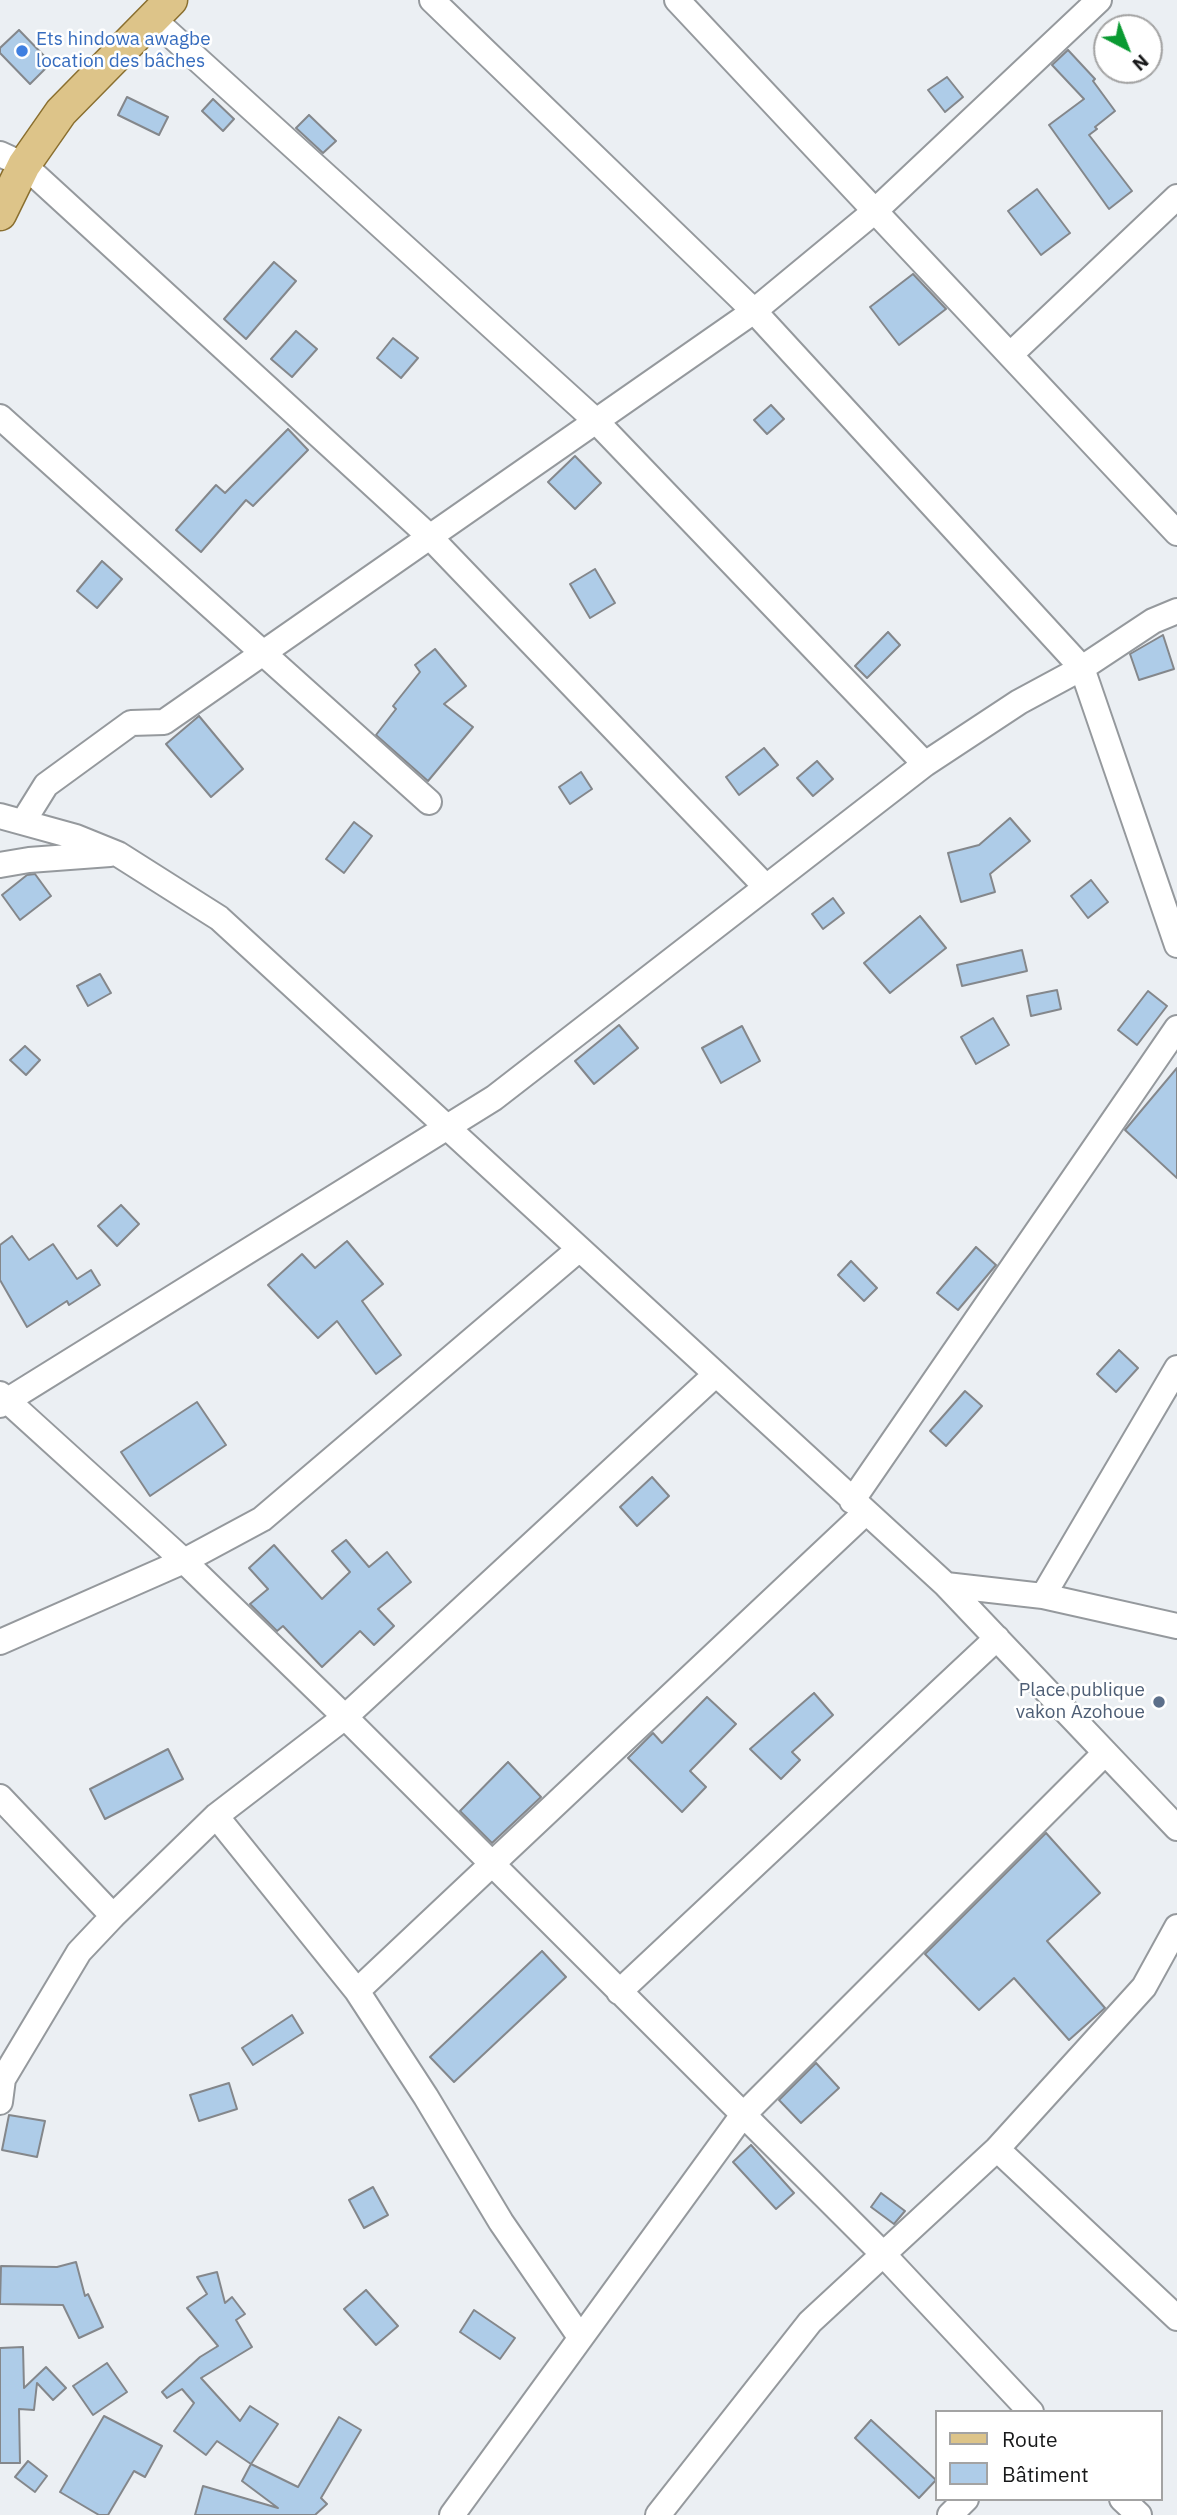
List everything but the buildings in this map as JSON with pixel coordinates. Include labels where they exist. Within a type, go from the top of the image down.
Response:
[{"type":"main road","points":[[0,214],[12,159],[162,9]]},
{"type":"street","points":[[432,0],[754,311],[1082,668],[1177,945]]},
{"type":"street","points":[[677,0],[1177,533]]},
{"type":"street","points":[[11,819],[46,785],[131,723],[164,722],[754,311],[875,211],[1100,0]]},
{"type":"street","points":[[162,9],[595,420],[925,764]]},
{"type":"street","points":[[12,159],[429,536],[765,886]]},
{"type":"street","points":[[1010,355],[1177,197]]},
{"type":"street","points":[[0,417],[429,802]]},
{"type":"street","points":[[1029,2410],[883,2253],[492,1867],[345,1717],[184,1561],[3,1400],[494,1098],[925,764],[1019,702],[1082,668],[1153,621],[1177,611]]},
{"type":"street","points":[[11,819],[76,837],[118,854],[219,918],[445,1129],[946,1585],[1177,1828]]},
{"type":"street","points":[[0,865],[118,854]]},
{"type":"street","points":[[357,1991],[492,1867],[859,1506],[1177,1028]]},
{"type":"street","points":[[0,1642],[184,1561],[262,1519],[578,1250]]},
{"type":"street","points":[[1042,1596],[1177,1367]]},
{"type":"street","points":[[1,2086],[79,1952],[113,1916],[216,1816],[345,1717],[715,1375]]},
{"type":"street","points":[[946,1585],[1042,1596],[1177,1626]]},
{"type":"street","points":[[619,1992],[997,1638]]},
{"type":"street","points":[[452,2515],[742,2116],[1105,1753]]},
{"type":"street","points":[[0,1797],[113,1916]]},
{"type":"street","points":[[216,1816],[357,1991],[426,2097],[501,2222],[580,2337]]},
{"type":"street","points":[[657,2515],[810,2322],[997,2149],[1144,1987],[1177,1927]]},
{"type":"street","points":[[997,2149],[1177,2318]]},
{"type":"street","points":[[950,2515],[964,2501]]},
{"type":"street","points":[[1124,2501],[1139,2515]]},
{"type":"place","name":"Ets hindowa awagbe location des bâches","points":[[22,51]]},
{"type":"place","name":"Place publique vakon Azohoue","points":[[1159,1702]]}]
